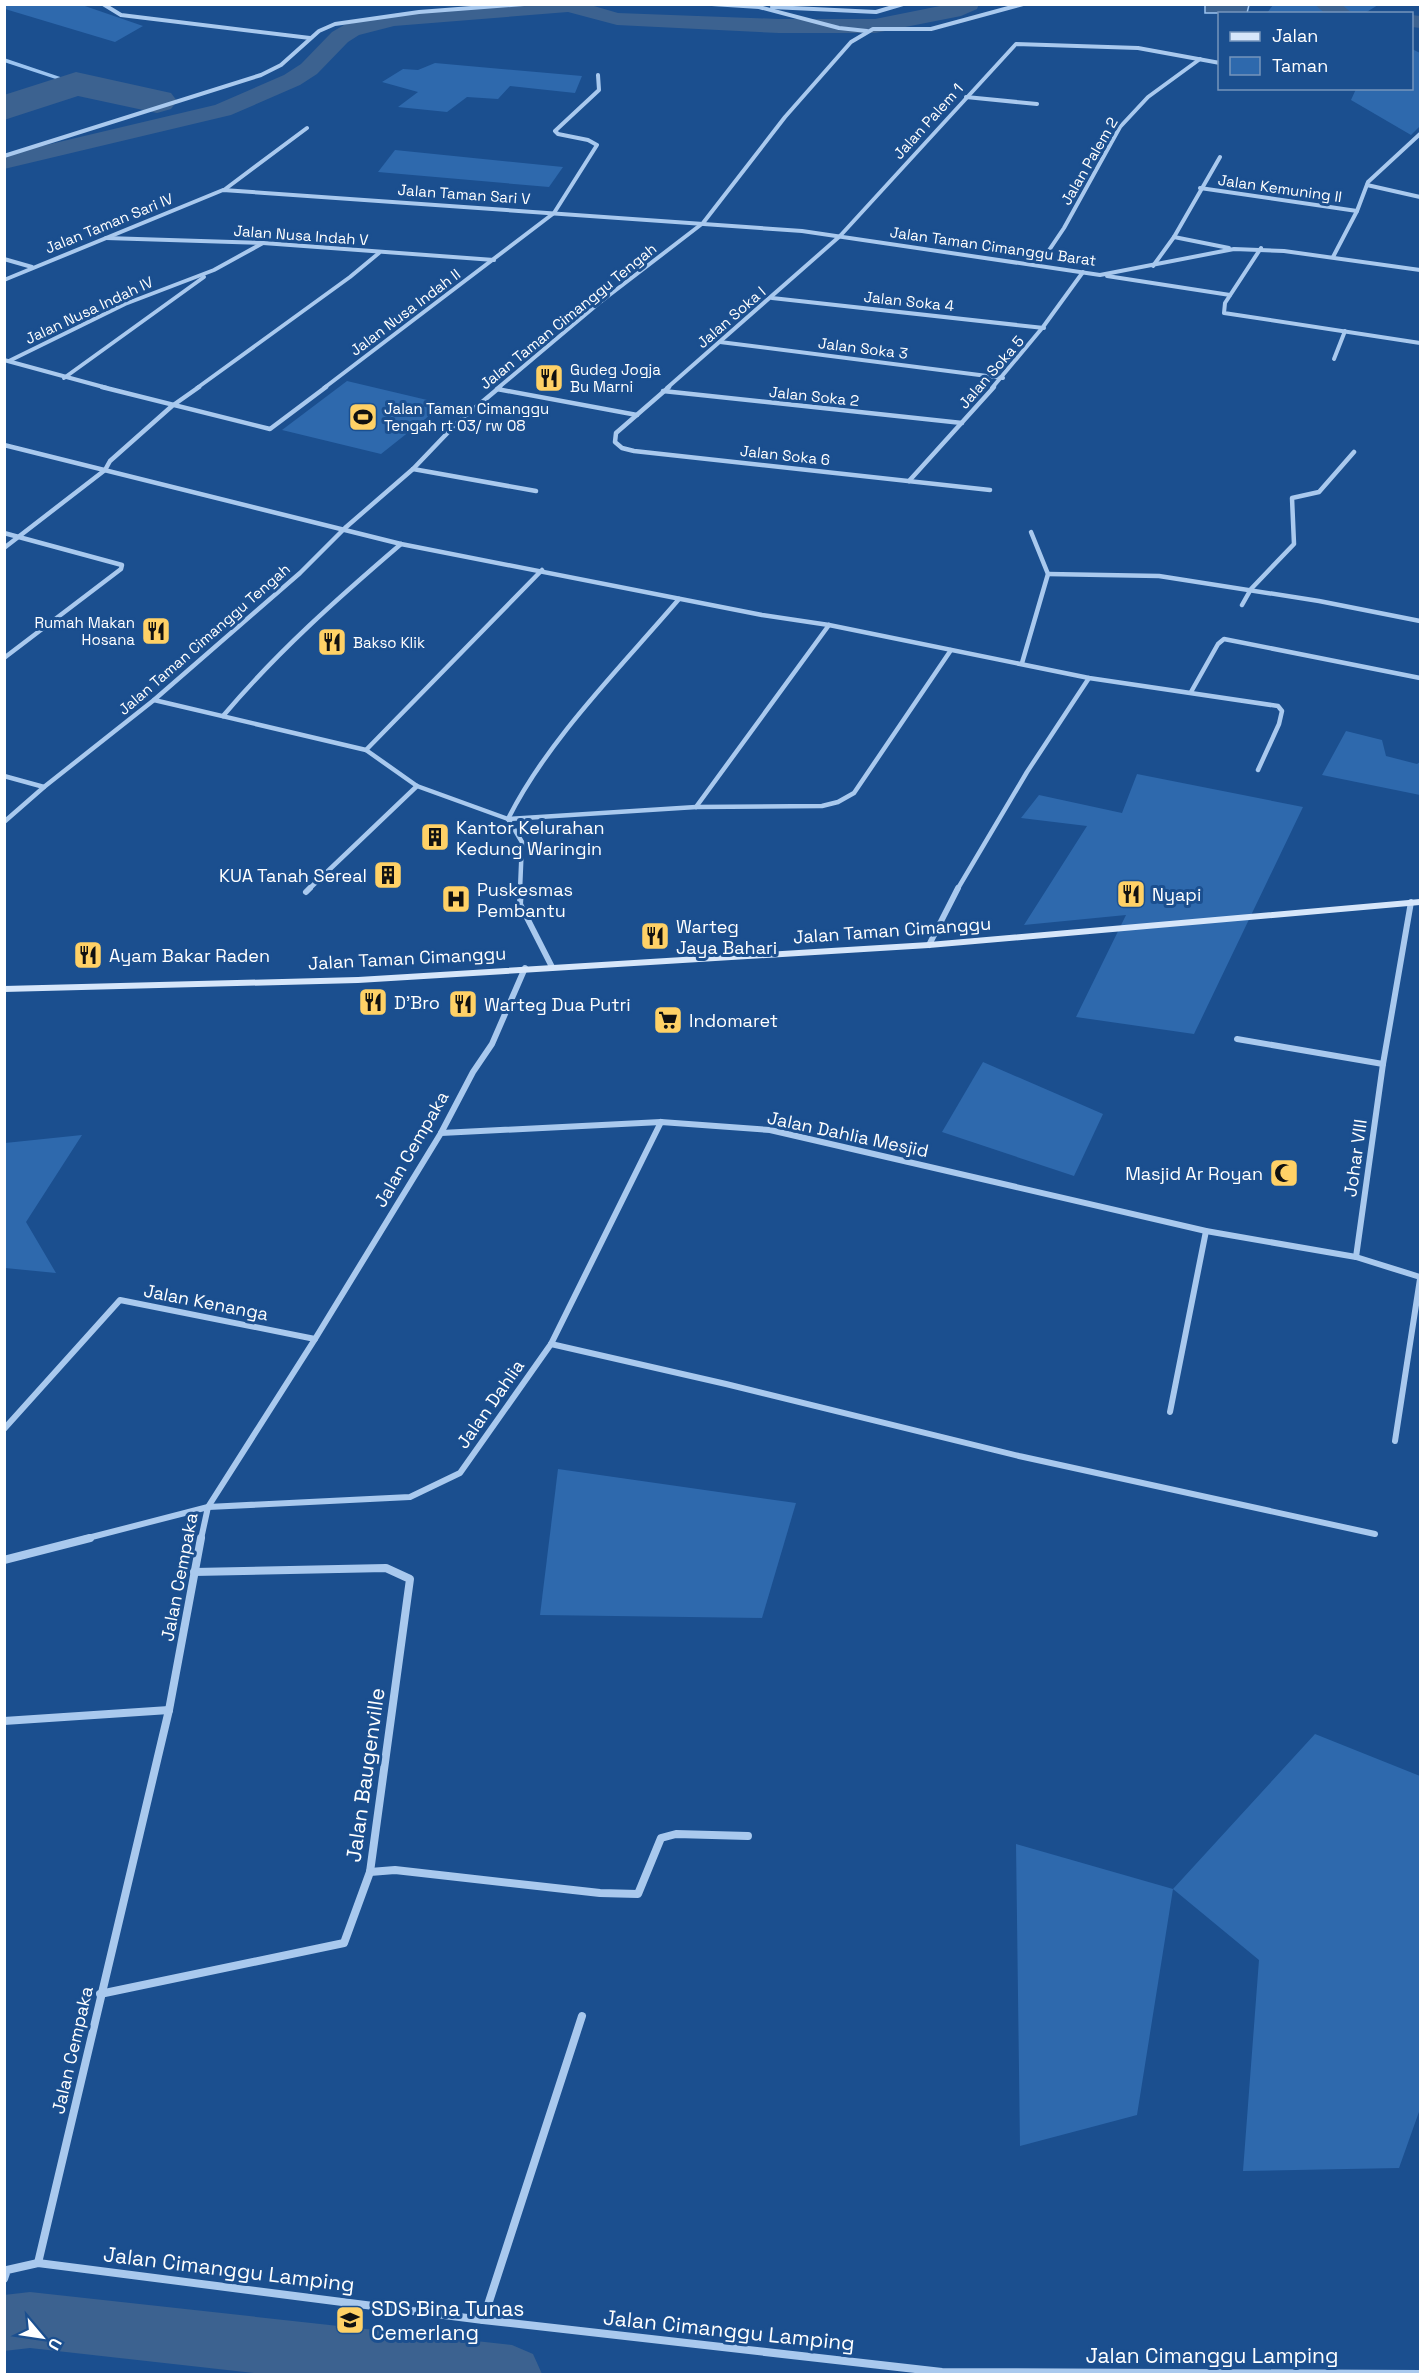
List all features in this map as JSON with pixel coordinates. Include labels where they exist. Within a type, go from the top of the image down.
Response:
[{"type":"street","points":[[103,4],[121,15],[310,38]]},
{"type":"street","points":[[4,156],[261,75],[281,65],[325,27],[352,20],[524,4]]},
{"type":"street","points":[[712,4],[876,12],[903,4]]},
{"type":"street","points":[[759,7],[839,28],[867,31],[879,27],[932,29],[1023,4]]},
{"type":"street","name":"Jalan Taman Cimanggu Tengah","points":[[4,822],[44,787],[154,700],[300,573],[345,528],[413,469],[457,423],[599,303],[703,223],[785,117],[851,42],[867,31]]},
{"type":"street","name":"Jalan Palem 1","points":[[840,236],[1016,44],[1138,48],[1200,59]]},
{"type":"street","points":[[1200,59],[1218,63]]},
{"type":"street","name":"Jalan Palem 2","points":[[1039,265],[1064,228],[1120,127],[1148,97],[1200,59]]},
{"type":"street","name":"Jalan Nusa Indah II","points":[[172,406],[270,429],[495,260],[554,213],[597,145],[588,140],[558,134],[555,131],[599,90],[598,75]]},
{"type":"street","points":[[966,97],[1037,104]]},
{"type":"street","points":[[224,190],[307,128]]},
{"type":"street","points":[[1333,257],[1357,211],[1367,185],[1420,134]]},
{"type":"street","points":[[1153,266],[1174,237],[1200,188],[1220,157]]},
{"type":"street","points":[[1367,185],[1420,197]]},
{"type":"street","name":"Jalan Kemuning II","points":[[1200,188],[1357,211]]},
{"type":"street","name":"Jalan Taman Sari V","points":[[224,190],[703,223]]},
{"type":"street","name":"Jalan Taman Sari IV","points":[[4,280],[224,190]]},
{"type":"street","name":"Jalan Taman Cimanggu Barat","points":[[703,223],[840,236],[1100,275],[1234,249],[1261,248],[1420,270]]},
{"type":"street","name":"Jalan Soka I","points":[[637,415],[840,236]]},
{"type":"street","points":[[1174,237],[1234,249]]},
{"type":"street","name":"Jalan Nusa Indah V","points":[[104,238],[263,243],[495,260]]},
{"type":"street","name":"Jalan Nusa Indah IV","points":[[64,378],[214,270],[263,243]]},
{"type":"street","points":[[1261,248],[1225,303],[1224,313],[1420,343]]},
{"type":"street","points":[[4,548],[105,470],[110,461],[172,406],[350,277],[379,253]]},
{"type":"street","points":[[4,260],[32,267]]},
{"type":"street","name":"Jalan Nusa Indah IV","points":[[6,361],[125,304],[214,270]]},
{"type":"street","name":"Jalan Soka 5","points":[[909,481],[1044,328],[1083,272]]},
{"type":"street","points":[[1100,275],[1230,295]]},
{"type":"street","name":"Jalan Soka 4","points":[[772,298],[1044,328]]},
{"type":"street","points":[[1334,359],[1345,331]]},
{"type":"street","name":"Jalan Soka 3","points":[[720,342],[1002,378]]},
{"type":"street","points":[[6,361],[172,406]]},
{"type":"street","points":[[497,389],[637,415]]},
{"type":"street","name":"Jalan Soka 2","points":[[663,391],[962,423]]},
{"type":"street","name":"Jalan Soka 6","points":[[637,415],[616,433],[615,442],[622,448],[990,490]]},
{"type":"street","points":[[4,445],[345,528],[401,544],[762,615],[829,625],[1089,678],[1278,706],[1282,711],[1279,724],[1258,770]]},
{"type":"street","points":[[1242,605],[1251,589],[1294,544],[1292,498],[1319,492],[1354,452]]},
{"type":"street","points":[[413,469],[536,491]]},
{"type":"street","points":[[1022,663],[1048,574],[1031,532]]},
{"type":"street","points":[[4,533],[122,564],[121,569],[4,658]]},
{"type":"street","points":[[223,716],[260,672],[291,641],[401,544]]},
{"type":"street","points":[[366,750],[542,570]]},
{"type":"street","points":[[1048,574],[1152,576],[1251,589],[1420,621]]},
{"type":"street","points":[[508,819],[519,797],[562,736],[679,599]]},
{"type":"street","points":[[696,807],[829,625]]},
{"type":"street","points":[[1191,692],[1218,644],[1224,639],[1420,678]]},
{"type":"street","points":[[154,700],[366,750],[417,786],[508,819],[696,807],[822,806],[847,798],[854,793],[951,650]]},
{"type":"street","points":[[929,945],[943,914],[1027,772],[1089,678]]},
{"type":"street","points":[[4,776],[44,787]]},
{"type":"street","points":[[306,892],[417,786]]},
{"type":"street","points":[[508,819],[522,842],[520,904],[552,967]]},
{"type":"street","name":"Jalan Taman Cimanggu","points":[[4,989],[358,980],[929,945],[1416,902]]},
{"type":"street","name":"Johar VIII","points":[[1356,1257],[1383,1064],[1416,902]]},
{"type":"street","name":"Jalan Cempaka","points":[[38,2263],[169,1710],[208,1507],[315,1339],[441,1133],[473,1072],[492,1044],[525,968]]},
{"type":"street","points":[[1236,1040],[1383,1064]]},
{"type":"street","name":"Jalan Dahlia Mesjid","points":[[441,1133],[661,1122],[770,1130],[1206,1231],[1356,1257],[1420,1278]]},
{"type":"street","name":"Jalan Dahlia","points":[[208,1507],[410,1497],[460,1473],[551,1344],[661,1122]]},
{"type":"street","points":[[1170,1412],[1206,1231]]},
{"type":"street","points":[[1395,1441],[1420,1278]]},
{"type":"street","name":"Jalan Kenanga","points":[[4,1429],[120,1300],[315,1339]]},
{"type":"street","points":[[551,1344],[726,1384],[1019,1456],[1375,1534]]},
{"type":"street","points":[[4,1560],[208,1507]]},
{"type":"street","name":"Jalan Baugenville","points":[[100,1994],[344,1943],[370,1872],[411,1579],[386,1568],[194,1572]]},
{"type":"street","points":[[4,1721],[169,1710]]},
{"type":"street","points":[[370,1872],[395,1870],[600,1893],[638,1894],[661,1838],[676,1834],[748,1836]]},
{"type":"street","points":[[483,2320],[582,2016]]},
{"type":"street","points":[[6,2273],[38,2263]]},
{"type":"street","name":"Jalan Cimanggu Lamping","points":[[38,2263],[483,2320],[942,2372],[1420,2374]]},
{"type":"green space","points":[[1274,4],[1378,5],[1367,12],[1268,12]]},
{"type":"green space","points":[[4,5],[82,5],[143,26],[115,42],[5,9]]},
{"type":"green space","points":[[1413,50],[1420,53],[1420,126],[1411,135],[1351,100],[1356,90],[1413,90]]},
{"type":"green space","points":[[435,63],[582,76],[575,93],[510,86],[498,99],[467,97],[447,112],[398,107],[418,92],[382,82],[403,69],[418,70]]},
{"type":"green space","points":[[395,150],[563,167],[549,187],[378,172]]},
{"type":"green space","name":"Jalan Taman Cimanggu Tengah rt 03/ rw 08","points":[[347,381],[444,404],[381,454],[282,430]]},
{"type":"green space","points":[[1346,731],[1382,740],[1386,756],[1417,764],[1420,762],[1420,795],[1322,775]]},
{"type":"green space","points":[[1137,774],[1303,807],[1194,1034],[1076,1017],[1126,915],[1024,925],[1087,826],[1021,818],[1039,795],[1122,813]]},
{"type":"green space","points":[[983,1062],[1103,1114],[1074,1176],[942,1132]]},
{"type":"green space","points":[[82,1135],[26,1222],[56,1273],[5,1268],[5,1143]]},
{"type":"green space","points":[[558,1469],[796,1503],[762,1618],[540,1615]]},
{"type":"green space","points":[[1315,1734],[1420,1776],[1420,2109],[1399,2168],[1243,2171],[1259,1960],[1173,1889]]},
{"type":"green space","points":[[1016,1844],[1173,1889],[1137,2115],[1020,2146]]},
{"type":"shaded area","points":[[1205,5],[1249,5],[1247,12],[1205,13]]},
{"type":"waterway","points":[[4,162],[223,110],[292,80],[309,69],[340,37],[352,30],[394,20],[568,6],[617,19],[779,26],[875,26],[953,11],[969,4]]},
{"type":"waterway","points":[[1324,4],[1339,12]]},
{"type":"waterway","points":[[1413,21],[1420,22]]},
{"type":"waterway","points":[[4,60],[76,84]]},
{"type":"waterway","points":[[4,108],[76,84],[157,101]]},
{"type":"waterway","points":[[4,2323],[30,2320],[512,2374]]},
{"type":"place","name":"Gudeg Jogja Bu Marni","points":[[549,378]]},
{"type":"place","name":"Jalan Taman Cimanggu Tengah rt 03/ rw 08","points":[[363,417]]},
{"type":"place","name":"Rumah Makan Hosana","points":[[156,631]]},
{"type":"place","name":"Bakso Klik","points":[[332,642]]},
{"type":"place","name":"Kantor Kelurahan Kedung Waringin","points":[[435,837]]},
{"type":"place","name":"KUA Tanah Sereal","points":[[388,875]]},
{"type":"place","name":"Nyapi","points":[[1131,894]]},
{"type":"place","name":"Puskesmas Pembantu","points":[[456,899]]},
{"type":"place","name":"Warteg Jaya Bahari","points":[[655,936]]},
{"type":"place","name":"Ayam Bakar Raden","points":[[88,955]]},
{"type":"place","name":"D'Bro","points":[[373,1002]]},
{"type":"place","name":"Warteg Dua Putri","points":[[463,1004]]},
{"type":"place","name":"Indomaret","points":[[668,1020]]},
{"type":"place","name":"Masjid Ar Royan","points":[[1284,1173]]},
{"type":"place","name":"SDS Bina Tunas Cemerlang","points":[[350,2320]]}]
